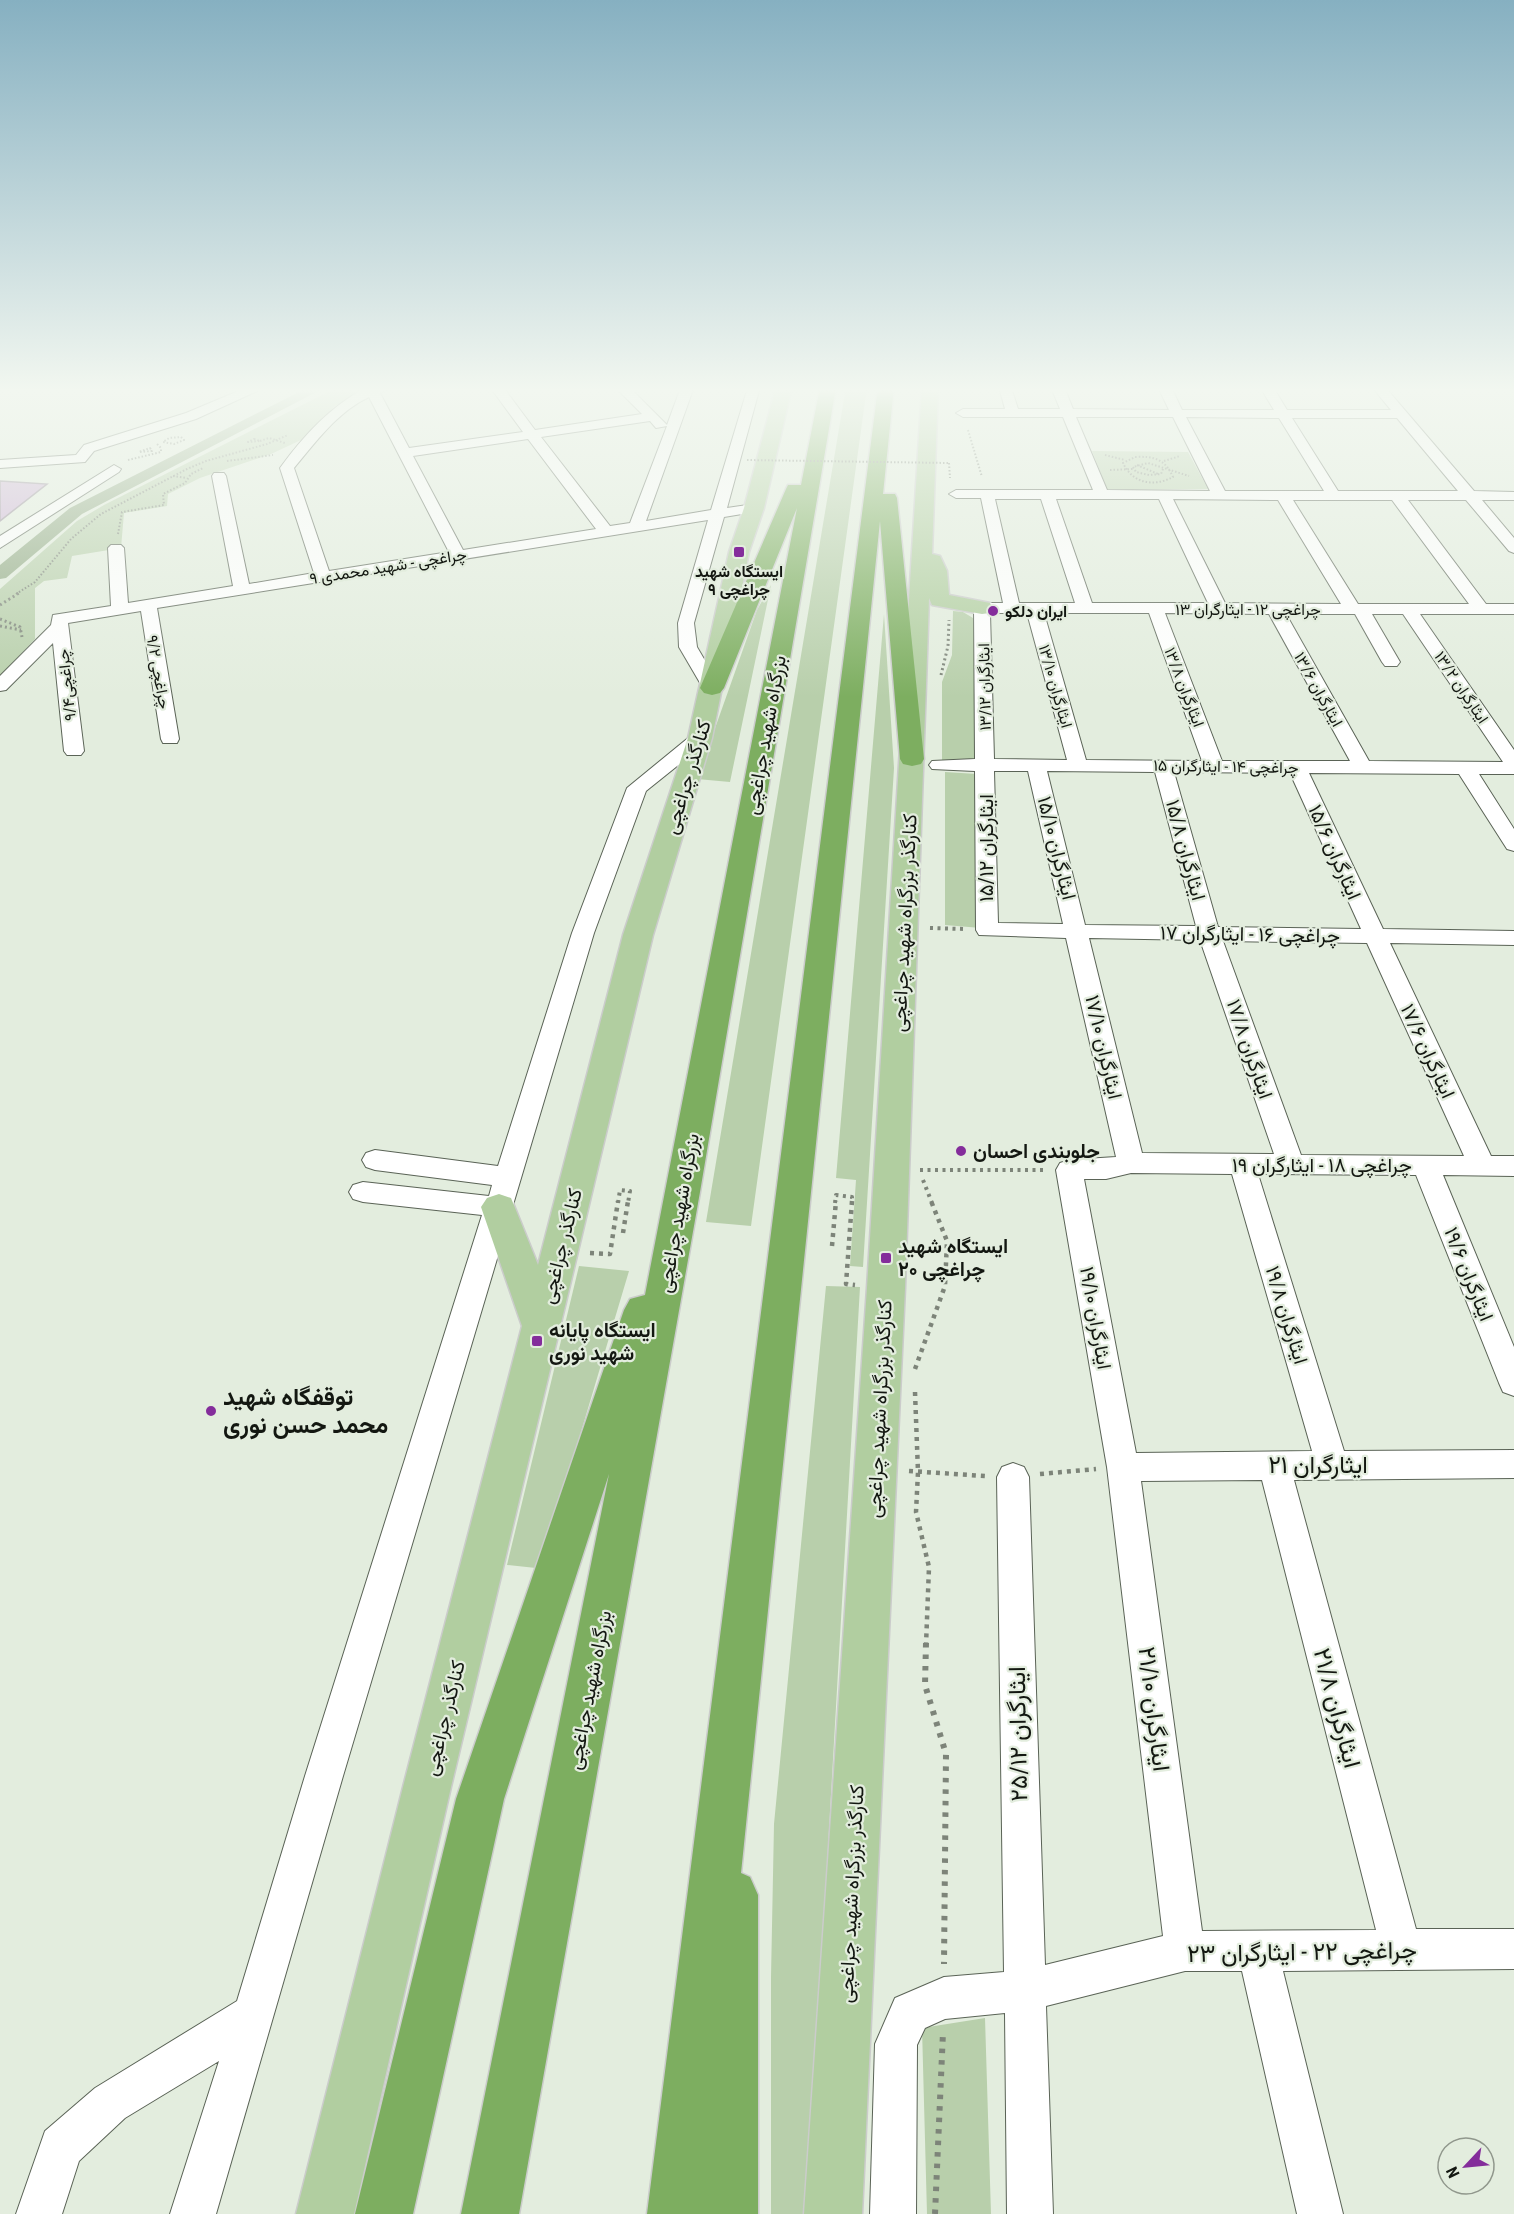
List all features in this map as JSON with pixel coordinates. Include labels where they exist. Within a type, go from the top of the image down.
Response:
[{"type":"highway","points":[[711,688],[794,490]]},
{"type":"highway","name":"بزرگراه شهید چراغچی","points":[[490,2214],[683,1192],[809,490]]},
{"type":"highway","points":[[676,2214],[874,490]]},
{"type":"highway","points":[[889,490],[925,762]]},
{"type":"highway","points":[[384,2214],[480,1799],[683,1192]]},
{"type":"highway","points":[[729,2214],[734,1723]]},
{"type":"main road","name":"کنارگذر چراغچی","points":[[325,2214],[638,934],[700,738],[740,552],[758,490]]},
{"type":"main road","name":"کنارگذر بزرگراه شهید چراغچی","points":[[833,2214],[875,1470],[913,1166],[925,762],[918,598],[925,490]]},
{"type":"main road","points":[[923,547],[934,562],[939,574],[938,596],[940,600],[982,608]]},
{"type":"main road","points":[[503,1192],[541,1325]]},
{"type":"street","points":[[0,529],[61,490]]},
{"type":"street","points":[[0,543],[72,490]]},
{"type":"street","points":[[222,490],[242,590]]},
{"type":"street","points":[[294,490],[323,577]]},
{"type":"street","points":[[424,490],[458,555]]},
{"type":"street","points":[[575,490],[606,532]]},
{"type":"street","points":[[636,527],[649,490]]},
{"type":"street","points":[[711,688],[688,646],[686,623],[724,490]]},
{"type":"street","points":[[1100,490],[1102,495]]},
{"type":"street","points":[[956,494],[1102,495],[1148,490]]},
{"type":"street","points":[[1162,490],[1220,609]]},
{"type":"street","points":[[1174,490],[1220,495],[1514,496]]},
{"type":"street","points":[[1218,490],[1220,495]]},
{"type":"street","points":[[1331,490],[1334,495]]},
{"type":"street","points":[[1465,490],[1514,548]]},
{"type":"street","points":[[987,494],[1012,608]]},
{"type":"street","points":[[1047,495],[1085,608]]},
{"type":"street","points":[[1283,495],[1391,662]]},
{"type":"street","points":[[1397,496],[1481,609]]},
{"type":"street","name":"۹ چراغچی - شهید محمدی","points":[[59,623],[120,609],[754,508]]},
{"type":"street","points":[[116,548],[120,609]]},
{"type":"street","name":"۹/۲ چراغچی","points":[[148,605],[170,739]]},
{"type":"street","name":"چراغچی ۱۲ - ایثارگران ۱۳","points":[[982,608],[1514,609]]},
{"type":"street","name":"ایثارگران ۱۳/۱۲","points":[[982,608],[986,765]]},
{"type":"street","name":"ایثارگران ۱۳/۱۰","points":[[1034,608],[1078,765]]},
{"type":"street","name":"ایثارگران ۱۳/۸","points":[[1155,608],[1215,766]]},
{"type":"street","name":"ایثارگران ۱۳/۶","points":[[1275,609],[1364,769]]},
{"type":"street","name":"ایثارگران ۱۳/۲","points":[[1409,610],[1514,766]]},
{"type":"street","points":[[0,686],[59,623]]},
{"type":"street","name":"۹/۴چراغچی","points":[[59,623],[74,751]]},
{"type":"street","points":[[193,2214],[324,1776],[583,933],[637,788],[700,738]]},
{"type":"street","name":"چراغچی ۱۴ - ایثارگران ۱۵","points":[[925,762],[986,765],[1364,769],[1466,769],[1514,766]]},
{"type":"street","name":"ایثارگران ۱۵/۱۲","points":[[986,765],[987,930]]},
{"type":"street","name":"ایثارگران ۱۵/۱۰","points":[[1036,765],[1077,932]]},
{"type":"street","name":"ایثارگران ۱۵/۸","points":[[1163,766],[1209,933]]},
{"type":"street","name":"ایثارگران ۱۵/۶","points":[[1297,767],[1374,936]]},
{"type":"street","points":[[1466,769],[1514,845]]},
{"type":"street","name":"چراغچی ۱۶ - ایثارگران ۱۷","points":[[987,930],[1514,938]]},
{"type":"street","name":"ایثارگران ۱۷/۱۰","points":[[1077,932],[1131,1163]]},
{"type":"street","name":"ایثارگران ۱۷/۸","points":[[1209,933],[1291,1164]]},
{"type":"street","name":"ایثارگران ۱۷/۶","points":[[1374,936],[1482,1166]]},
{"type":"street","points":[[375,1160],[503,1192]]},
{"type":"street","name":"چراغچی ۱۸ - ایثارگران ۱۹","points":[[1069,1170],[1106,1169],[1131,1163],[1514,1166]]},
{"type":"street","name":"ایثارگران ۱۹/۸","points":[[1242,1164],[1332,1465]]},
{"type":"street","name":"ایثارگران ۱۹/۶","points":[[1425,1165],[1514,1383]]},
{"type":"street","name":"ایثارگران ۱۹/۱۰","points":[[1069,1170],[1123,1467]]},
{"type":"street","points":[[363,1192],[503,1192]]},
{"type":"street","name":"ایثارگران ۲۱","points":[[1123,1467],[1514,1465]]},
{"type":"street","name":"ایثارگران ۲۱/۸","points":[[1274,1466],[1401,1950]]},
{"type":"street","name":"ایثارگران ۲۱/۱۰","points":[[1123,1467],[1185,1952]]},
{"type":"street","name":"ایثارگران ۲۵/۱۲","points":[[1012,1477],[1030,2214]]},
{"type":"street","name":"چراغچی ۲۲ - ایثارگران ۲۳","points":[[892,2214],[896,2044],[910,2013],[944,1998],[1023,1991],[1185,1952],[1514,1948]]},
{"type":"street","points":[[1258,1951],[1320,2214]]},
{"type":"street","points":[[39,2214],[61,2147],[110,2103],[254,2015]]},
{"type":"path","points":[[0,605],[34,582],[71,539],[101,514],[145,490]]},
{"type":"path","points":[[939,681],[948,646],[949,603]]},
{"type":"path","points":[[0,619],[22,630],[22,638],[17,645]]},
{"type":"path","points":[[0,626],[22,630]]},
{"type":"path","points":[[929,940],[930,916]]},
{"type":"path","points":[[930,928],[987,930]]},
{"type":"path","points":[[913,1166],[1069,1170]]},
{"type":"path","points":[[913,1166],[923,1183],[947,1241],[945,1286],[915,1372]]},
{"type":"path","points":[[610,1254],[620,1190],[630,1191],[623,1233]]},
{"type":"path","points":[[832,1246],[836,1195],[852,1197],[846,1284]]},
{"type":"path","points":[[915,1383],[918,1472],[916,1512],[929,1567],[925,1685],[946,1754],[944,1998],[935,2214]]},
{"type":"path","points":[[875,1470],[1012,1477],[1123,1467]]},
{"type":"green space","points":[[133,490],[175,490],[168,494],[167,506],[124,513],[121,548],[72,556],[67,578],[44,581],[35,588],[35,639],[0,676],[0,589],[77,521]]},
{"type":"green space","points":[[829,490],[853,490],[751,1226],[706,1222]]},
{"type":"green space","points":[[771,585],[730,782],[697,779],[757,610]]},
{"type":"green space","points":[[953,611],[963,612],[973,618],[975,628],[979,762],[942,760],[942,682],[952,655]]},
{"type":"green space","points":[[884,614],[894,768],[863,1267],[850,1266],[856,1180],[836,1178]]},
{"type":"green space","points":[[945,772],[977,774],[981,928],[945,925]]},
{"type":"green space","points":[[579,1266],[629,1271],[569,1472],[536,1568],[507,1565]]},
{"type":"green space","points":[[826,1286],[860,1287],[807,2214],[771,2214],[771,1977],[774,1824]]},
{"type":"green space","points":[[985,2018],[991,2214],[927,2214],[922,2028]]},
{"type":"building","points":[[0,490],[39,490],[0,521]]},
{"type":"waterway","points":[[0,574],[76,511],[117,490]]},
{"type":"place","name":"ایستگاه شهید چراغچی ۹","points":[[739,552]]},
{"type":"place","name":"ایران دلکو","points":[[993,611]]},
{"type":"place","name":"جلوبندی احسان","points":[[961,1151]]},
{"type":"place","name":"ایستگاه شهید چراغچی ۲۰","points":[[886,1258]]},
{"type":"place","name":"ایستگاه پایانه شهید نوری","points":[[537,1341]]},
{"type":"place","name":"توقفگاه شهید محمد حسن نوری","points":[[211,1411]]}]
